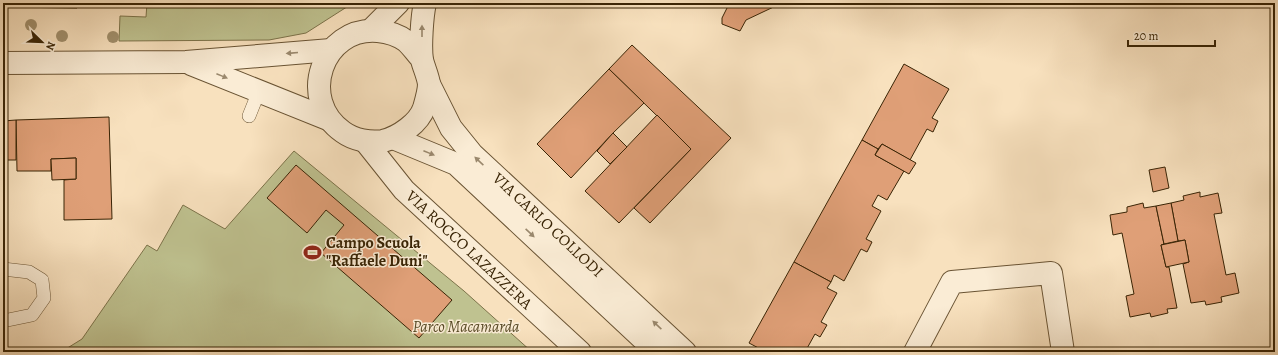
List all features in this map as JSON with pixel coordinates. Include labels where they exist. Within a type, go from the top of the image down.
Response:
[{"type":"street","points":[[371,30],[398,3]]},
{"type":"street","points":[[422,59],[406,41],[388,32],[371,30],[358,32],[346,38],[331,50],[319,74],[318,87],[320,100],[328,119],[346,135],[366,141],[381,141],[393,138],[411,127],[424,109],[429,84],[422,59],[423,13],[425,3]]},
{"type":"street","points":[[3,63],[186,62],[331,50]]},
{"type":"street","points":[[186,62],[328,119]]},
{"type":"street","name":"VIA CARLO COLLODI","points":[[429,84],[451,128],[472,154],[685,352]]},
{"type":"street","name":"VIA CARLO COLLODI","points":[[393,138],[456,164],[657,352]]},
{"type":"street","name":"VIA ROCCO LAZAZZERA","points":[[366,141],[404,190],[580,352]]},
{"type":"street","points":[[915,352],[952,282],[1051,273],[1057,352]]},
{"type":"lane","points":[[249,116],[259,91]]},
{"type":"lane","points":[[3,269],[29,272],[42,280],[44,298],[32,315],[3,321]]},
{"type":"green space","points":[[147,3],[353,3],[306,33],[269,40],[119,41],[120,16],[146,17]]},
{"type":"green space","name":"Campo Scuola \"Raffaele Duni\"","points":[[294,151],[464,291],[532,352],[61,352],[82,339],[147,245],[157,251],[183,205],[225,229]]},
{"type":"building","points":[[3,3],[77,3],[77,8],[3,7]]},
{"type":"building","points":[[724,3],[782,3],[746,20],[740,31],[722,24],[722,18],[727,8]]},
{"type":"building","points":[[632,45],[731,138],[650,223],[634,208],[691,149],[609,69]]},
{"type":"building","points":[[904,64],[949,89],[932,118],[938,121],[933,132],[927,129],[910,160],[882,144],[878,149],[862,140]]},
{"type":"building","points":[[609,69],[644,103],[613,133],[571,178],[537,144]]},
{"type":"building","points":[[657,115],[691,149],[619,223],[585,191]]},
{"type":"building","points":[[109,117],[112,219],[64,220],[64,180],[76,179],[76,158],[51,159],[51,171],[17,171],[16,120]]},
{"type":"building","points":[[16,120],[16,160],[3,160],[3,121]]},
{"type":"building","points":[[613,133],[627,147],[610,164],[597,151]]},
{"type":"building","points":[[862,140],[878,149],[875,155],[904,171],[887,200],[878,195],[872,206],[881,211],[866,239],[872,242],[867,252],[861,249],[844,281],[834,275],[831,282],[794,262]]},
{"type":"building","points":[[882,144],[916,163],[909,174],[875,155]]},
{"type":"building","points":[[76,158],[76,179],[52,180],[51,159]]},
{"type":"building","points":[[296,165],[452,300],[419,338],[321,253],[344,225],[326,210],[307,233],[267,198]]},
{"type":"building","points":[[1165,167],[1169,188],[1153,192],[1149,170]]},
{"type":"building","points":[[1200,192],[1200,197],[1218,193],[1222,213],[1214,214],[1226,275],[1235,273],[1239,293],[1221,297],[1222,302],[1206,305],[1205,301],[1191,303],[1183,264],[1189,262],[1185,240],[1178,241],[1171,203],[1184,200],[1183,196]]},
{"type":"building","points":[[1143,203],[1144,208],[1156,206],[1164,244],[1161,245],[1166,267],[1169,267],[1177,308],[1167,309],[1168,313],[1151,317],[1150,313],[1130,317],[1126,296],[1134,294],[1122,233],[1113,235],[1110,215],[1127,212],[1127,207]]},
{"type":"building","points":[[1171,203],[1178,241],[1164,244],[1156,206]]},
{"type":"building","points":[[1185,240],[1189,262],[1166,267],[1161,245]]},
{"type":"building","points":[[794,262],[831,282],[827,288],[837,293],[821,322],[827,325],[820,337],[815,334],[805,352],[766,352],[749,343]]},
{"type":"place","name":"Campo Scuola \"Raffaele Duni\"","points":[[313,252]]},
{"type":"park label","name":"Parco Macamarda","points":[[466,327]]}]
